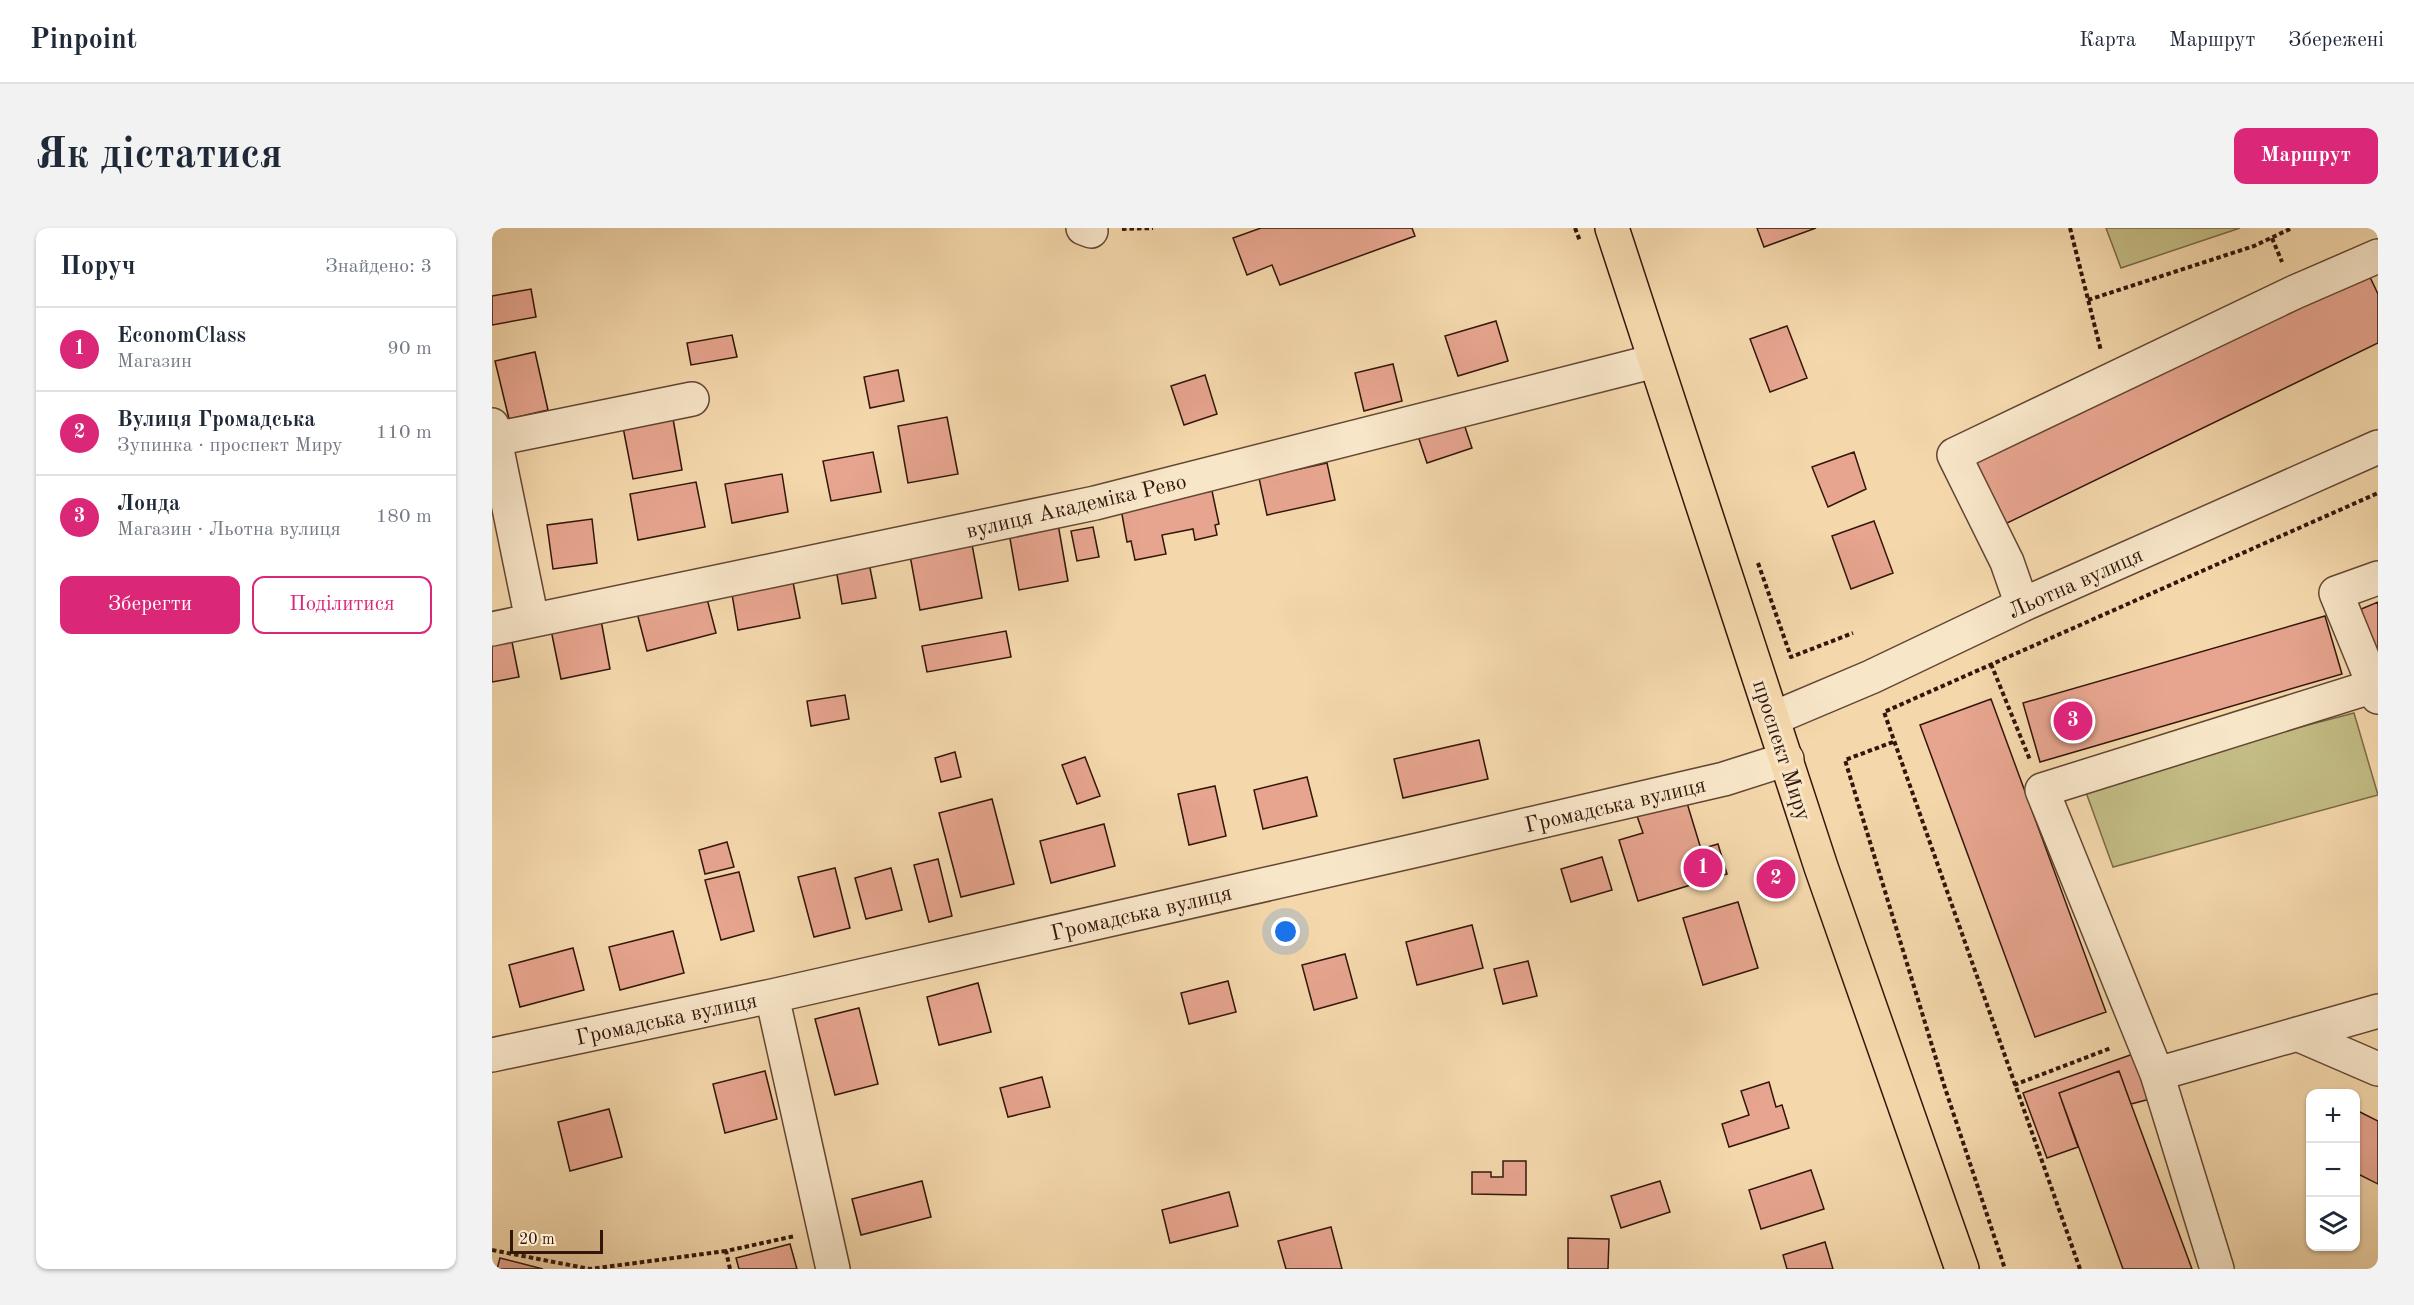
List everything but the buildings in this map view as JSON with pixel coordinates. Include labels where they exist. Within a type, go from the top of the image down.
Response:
[{"type":"main road","name":"проспект Миру","points":[[1612,228],[1821,867],[1962,1269]]},
{"type":"street","points":[[2022,605],[2007,562],[1954,454],[2295,292],[2378,256]]},
{"type":"street","name":"вулиця Академіка Рево","points":[[492,629],[1095,503],[1655,361]]},
{"type":"street","points":[[532,620],[493,432],[692,399]]},
{"type":"street","name":"Льотна вулиця","points":[[1774,718],[1880,673],[2022,605],[2378,447]]},
{"type":"street","points":[[2217,1269],[2157,1074],[2042,790],[2376,692],[2336,593],[2378,578]]},
{"type":"street","name":"Громадська вулиця","points":[[492,1055],[772,996],[1700,784],[1787,759]]},
{"type":"street","points":[[772,996],[833,1269]]},
{"type":"street","points":[[2157,1074],[2378,1011]]},
{"type":"street","points":[[2297,1034],[2378,1069]]},
{"type":"path","points":[[2070,228],[2101,352]]},
{"type":"path","points":[[2088,300],[2254,246],[2292,228]]},
{"type":"path","points":[[2272,237],[2283,265]]},
{"type":"path","points":[[2080,1269],[1884,712],[2378,493]]},
{"type":"path","points":[[1756,557],[1791,657],[1854,633]]},
{"type":"path","points":[[1991,664],[2042,790]]},
{"type":"path","points":[[1893,742],[1845,760],[1944,1085],[2005,1269]]},
{"type":"path","points":[[2014,1085],[2142,1036]]},
{"type":"path","points":[[492,1250],[590,1269],[726,1251],[824,1230]]},
{"type":"path","points":[[726,1251],[730,1269]]},
{"type":"shaded area","points":[[2106,228],[2240,228],[2121,268]]},
{"type":"shaded area","points":[[2354,713],[2378,795],[2113,867],[2083,784]]},
{"type":"place","name":"Лонда","points":[[2073,721]]},
{"type":"place","name":"EconomClass","points":[[1703,868]]},
{"type":"place","name":"Вулиця Громадська","points":[[1776,879]]}]
